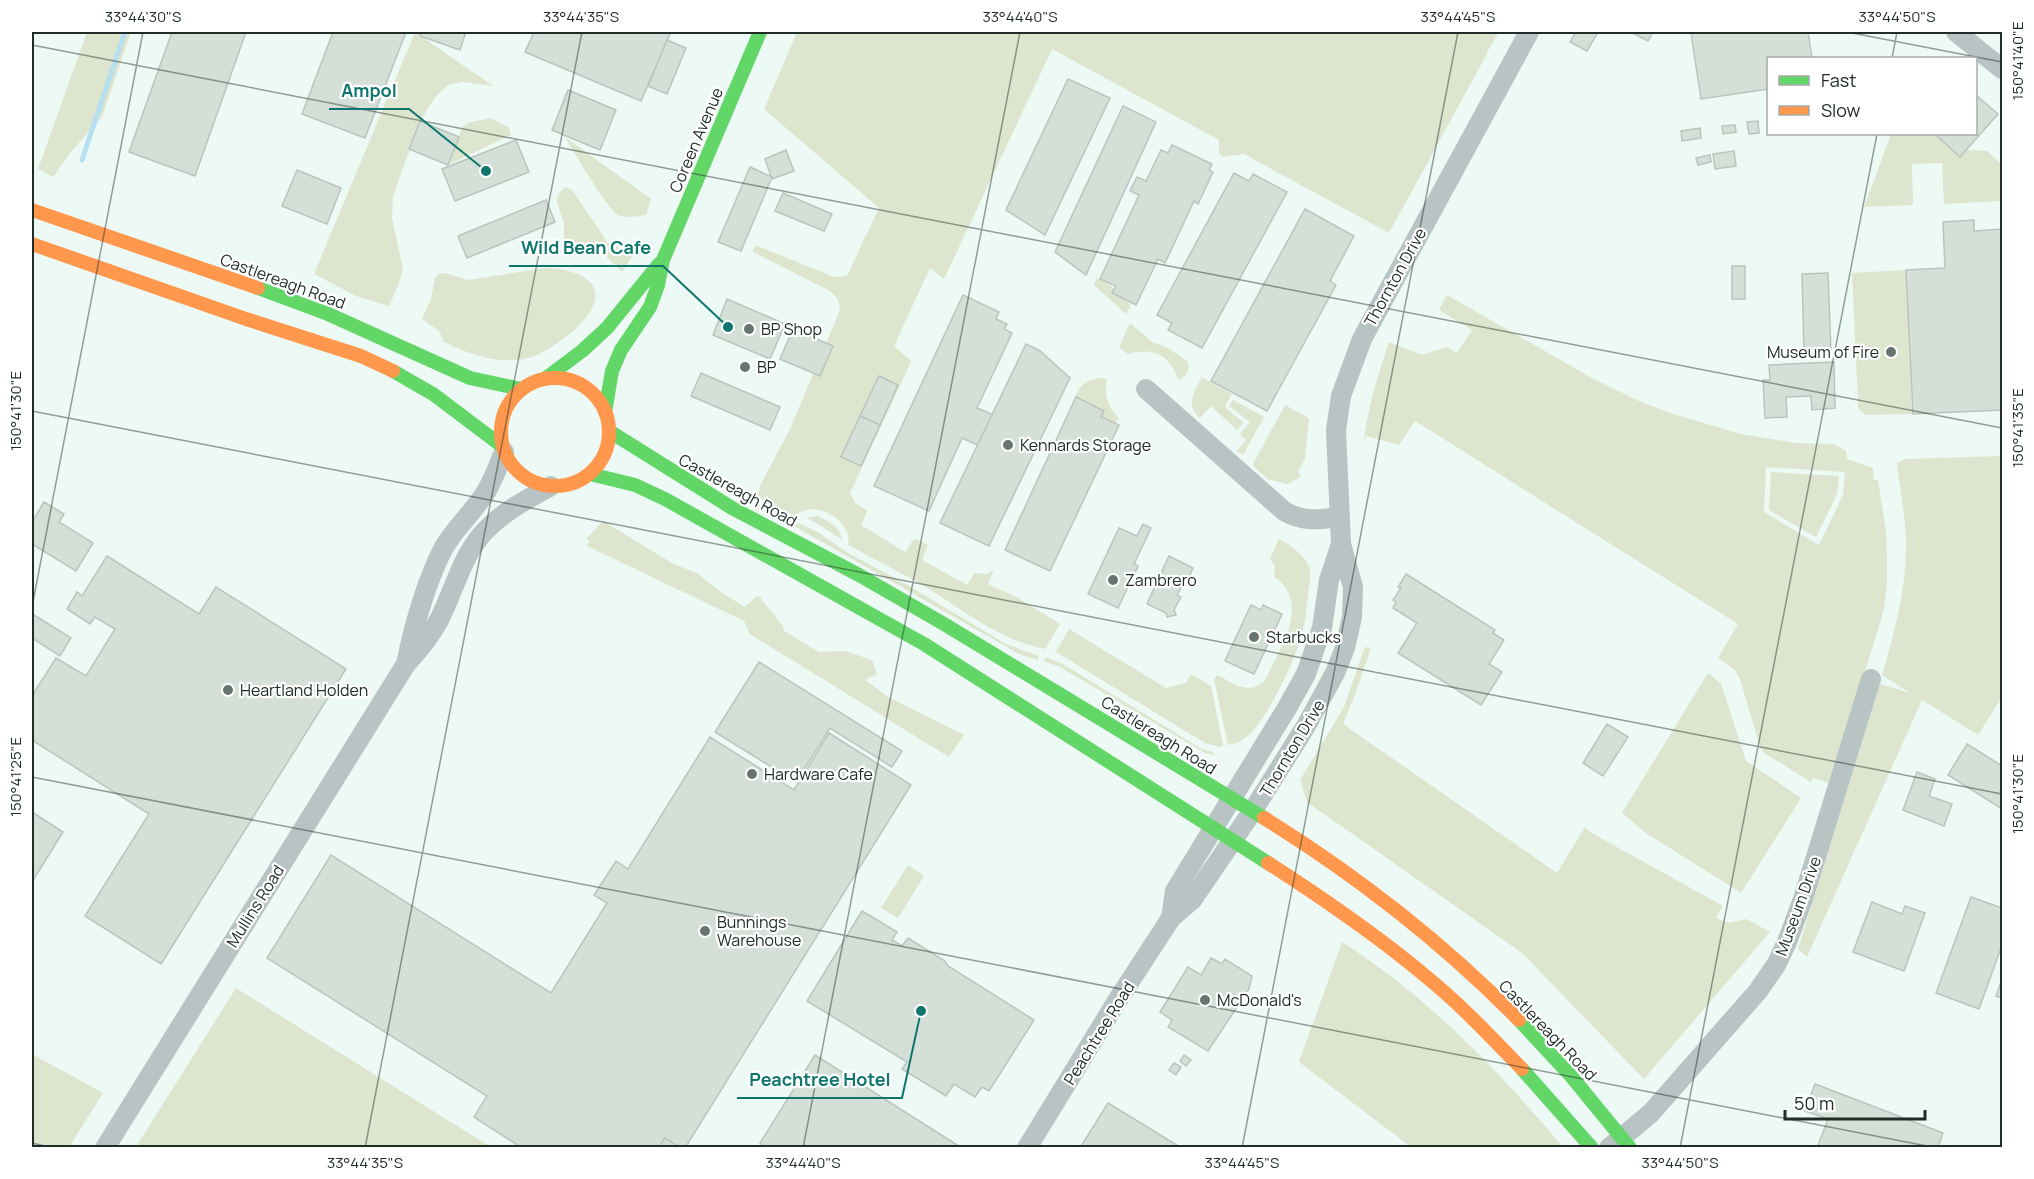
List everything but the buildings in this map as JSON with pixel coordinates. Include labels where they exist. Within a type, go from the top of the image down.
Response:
[{"type":"main road","name":"Coreen Avenue","points":[[605,412],[612,371],[621,350],[650,306],[658,285],[663,260],[760,32]]},
{"type":"main road","name":"Castlereagh Road","points":[[32,210],[318,310],[470,378],[520,389]]},
{"type":"main road","points":[[32,244],[246,319],[361,356],[396,372],[433,394],[503,449]]},
{"type":"main road","name":"Coreen Avenue","points":[[546,378],[600,336],[647,276],[663,260]]},
{"type":"main road","points":[[546,378],[571,379],[582,384],[600,401],[609,431],[608,441],[602,459],[590,474],[572,484],[551,486],[531,481],[515,469],[503,449],[500,434],[501,421],[512,398],[520,389],[546,378]]},
{"type":"main road","name":"Castlereagh Road","points":[[609,431],[674,474],[722,502],[875,584],[998,656],[1252,812],[1366,886],[1429,937],[1520,1022],[1570,1074],[1620,1144]]},
{"type":"main road","points":[[590,474],[635,485],[665,499],[924,644],[1214,827],[1351,917],[1431,980],[1475,1020],[1527,1073],[1592,1148]]},
{"type":"street","name":"Thornton Drive","points":[[1252,812],[1322,698],[1345,648],[1352,617],[1353,587],[1341,544],[1336,430],[1341,396],[1354,358],[1362,339],[1530,32]]},
{"type":"street","points":[[1956,32],[2002,69]]},
{"type":"street","points":[[1979,51],[2002,77]]},
{"type":"street","points":[[1146,389],[1284,511],[1303,520],[1339,517]]},
{"type":"street","name":"Mullins Road","points":[[406,664],[431,576],[456,527],[487,490],[503,449]]},
{"type":"street","name":"Mullins Road","points":[[105,1148],[406,664],[426,644],[466,558],[482,535],[507,511],[551,486]]},
{"type":"street","name":"Thornton Drive","points":[[1230,799],[1306,674],[1322,628],[1329,580],[1341,544]]},
{"type":"street","name":"Museum Drive","points":[[1620,1144],[1651,1113],[1758,991],[1776,965],[1803,899],[1871,679]]},
{"type":"street","name":"Peachtree Road","points":[[1171,918],[1175,891],[1230,799]]},
{"type":"street","name":"Peachtree Road","points":[[1028,1148],[1117,1001],[1171,918],[1192,900],[1252,812]]},
{"type":"green space","points":[[87,32],[131,32],[102,117],[69,154],[53,177],[38,169]]},
{"type":"green space","points":[[415,32],[493,86],[463,82],[448,85],[436,96],[420,121],[393,196],[392,218],[403,269],[389,306],[356,296],[314,274]]},
{"type":"green space","points":[[797,32],[1499,32],[1487,50],[1488,52],[1389,233],[1244,154],[1223,157],[1219,153],[1219,140],[1052,49],[944,279],[930,268],[894,346],[911,361],[850,493],[855,503],[867,512],[861,525],[905,552],[916,539],[928,545],[922,560],[967,585],[975,573],[987,574],[994,569],[988,584],[1018,598],[1060,624],[1045,649],[1010,638],[994,630],[914,580],[848,545],[848,536],[843,525],[829,514],[813,509],[794,515],[758,498],[760,486],[790,429],[840,310],[838,299],[830,291],[753,252],[755,245],[834,277],[847,276],[879,208],[764,109]]},
{"type":"green space","points":[[491,118],[509,128],[511,135],[448,165],[463,126]]},
{"type":"green space","points":[[1891,135],[1936,135],[1960,157],[1966,150],[1987,151],[2002,165],[2002,201],[1944,204],[1942,163],[1912,164],[1913,205],[1864,207]]},
{"type":"green space","points":[[565,137],[651,199],[646,215],[625,217],[618,215],[591,179]]},
{"type":"green space","points":[[565,187],[572,190],[608,243],[635,252],[622,272],[606,256],[590,251],[574,250],[568,246],[564,240],[564,224],[557,202],[558,195]]},
{"type":"green space","points":[[545,268],[582,276],[591,284],[595,293],[594,304],[576,329],[538,355],[523,359],[503,360],[472,354],[444,342],[439,331],[422,319],[438,274],[445,273],[468,280]]},
{"type":"green space","points":[[1906,270],[1912,414],[1865,415],[1858,408],[1852,273]]},
{"type":"green space","points":[[1097,278],[1111,286],[1131,305],[1126,314],[1094,285]]},
{"type":"green space","points":[[1447,295],[1592,378],[1670,413],[1741,434],[1796,443],[1834,444],[1846,451],[1847,459],[1873,468],[1874,480],[1878,480],[1886,532],[1887,585],[1884,609],[1828,783],[1813,778],[1811,782],[1763,752],[1760,747],[1740,679],[1734,669],[1718,658],[1738,624],[1415,421],[1399,445],[1366,436],[1364,441],[1377,379],[1389,342],[1422,355],[1446,347],[1457,353],[1472,330],[1439,310]],"holes":[[[1766,467],[1845,472],[1843,495],[1819,545],[1764,512]]]},
{"type":"green space","points":[[1130,323],[1152,342],[1168,348],[1187,361],[1189,368],[1186,375],[1179,380],[1171,364],[1160,355],[1146,352],[1128,354],[1119,347]]},
{"type":"green space","points":[[1202,377],[1232,394],[1225,407],[1244,423],[1237,430],[1211,406],[1200,418],[1195,413],[1192,398]]},
{"type":"green space","points":[[1098,378],[1107,379],[1106,392],[1109,404],[1124,423],[1117,419],[1116,423],[1100,416],[1101,410],[1075,397],[1084,384]]},
{"type":"green space","points":[[1233,400],[1264,417],[1243,455],[1237,451],[1246,440],[1240,434],[1250,422],[1229,406]]},
{"type":"green space","points":[[1285,405],[1309,418],[1305,459],[1298,472],[1301,477],[1287,484],[1268,479],[1253,464]]},
{"type":"green space","points":[[2002,456],[2002,701],[2000,700],[1978,735],[1922,700],[1807,957],[1798,949],[1880,684],[1910,693],[1882,675],[1904,583],[1905,529],[1897,463],[1905,459]]},
{"type":"green space","points":[[1771,472],[1839,476],[1837,494],[1816,537],[1769,510]]},
{"type":"green space","points":[[757,505],[818,532],[848,553],[904,583],[1006,644],[1039,656],[1038,660],[1021,655]]},
{"type":"green space","points":[[818,516],[837,528],[842,540],[806,518]]},
{"type":"green space","points":[[603,521],[672,563],[698,574],[745,607],[758,595],[783,626],[784,631],[819,652],[845,651],[872,660],[877,674],[865,680],[890,698],[964,735],[949,757],[750,634],[744,621],[587,546],[589,541],[586,539]]},
{"type":"green space","points":[[1279,539],[1301,555],[1310,570],[1302,635],[1286,675],[1262,719],[1245,738],[1228,745],[1214,679],[1217,675],[1246,688],[1258,686],[1264,682],[1289,628],[1292,613],[1291,600],[1285,587],[1274,577],[1275,565],[1270,559]]},
{"type":"green space","points":[[1069,629],[1166,688],[1186,683],[1191,674],[1211,686],[1223,746],[1205,743],[1056,652]]},
{"type":"green space","points":[[1365,647],[1371,648],[1343,724],[1557,873],[1585,827],[1590,832],[1723,906],[1716,918],[1728,923],[1746,919],[1770,932],[1644,1079],[1522,953],[1307,802],[1300,780],[1344,707]]},
{"type":"green space","points":[[1045,657],[1061,663],[1214,755],[1205,753],[1060,667],[1044,661]]},
{"type":"green space","points":[[1708,673],[1721,684],[1746,761],[1801,798],[1741,893],[1643,831],[1622,813]]},
{"type":"green space","points":[[908,865],[924,876],[898,918],[881,908]]},
{"type":"green space","points":[[1342,942],[1404,986],[1460,1036],[1513,1090],[1563,1147],[1411,1147],[1299,1062]]},
{"type":"green space","points":[[236,988],[491,1147],[136,1147]]},
{"type":"green space","points":[[32,1054],[103,1093],[69,1147],[32,1147]]},
{"type":"waterway","points":[[82,160],[125,32]]},
{"type":"traffic: fast","points":[[605,412],[612,371],[621,350],[650,307],[658,285],[663,260],[760,32]]},
{"type":"traffic: fast","points":[[546,378],[582,351],[607,328],[659,264]]},
{"type":"traffic: fast","points":[[258,288],[328,314],[470,378],[521,389]]},
{"type":"traffic: fast","points":[[393,371],[433,394],[502,446]]},
{"type":"traffic: fast","points":[[609,431],[732,508],[859,575],[944,624],[1264,818]]},
{"type":"traffic: fast","points":[[590,474],[635,485],[665,499],[924,644],[1268,863]]},
{"type":"traffic: fast","points":[[1519,1020],[1571,1076],[1630,1148]]},
{"type":"traffic: fast","points":[[1522,1069],[1592,1148]]},
{"type":"traffic: slow","points":[[32,210],[258,288]]},
{"type":"traffic: slow","points":[[32,244],[246,319],[361,356],[393,371]]},
{"type":"traffic: slow","points":[[555,378],[576,382],[593,394],[605,411],[609,432],[605,453],[593,470],[576,482],[555,486],[534,482],[517,470],[505,453],[501,432],[505,411],[517,394],[534,382],[555,378]]},
{"type":"traffic: slow","points":[[1264,818],[1365,886],[1397,911],[1460,964],[1519,1020]]},
{"type":"traffic: slow","points":[[1268,863],[1350,918],[1410,963],[1465,1011],[1522,1069]]},
{"type":"place","name":"Ampol","points":[[486,171]]},
{"type":"place","name":"Wild Bean Cafe","points":[[728,327]]},
{"type":"place","name":"BP Shop","points":[[749,329]]},
{"type":"place","name":"Museum of Fire","points":[[1891,352]]},
{"type":"place","name":"BP","points":[[745,367]]},
{"type":"place","name":"Kennards Storage","points":[[1008,445]]},
{"type":"place","name":"Zambrero","points":[[1113,580]]},
{"type":"place","name":"Starbucks","points":[[1254,637]]},
{"type":"place","name":"Heartland Holden","points":[[228,690]]},
{"type":"place","name":"Hardware Cafe","points":[[752,774]]},
{"type":"place","name":"Bunnings Warehouse","points":[[705,931]]},
{"type":"place","name":"McDonald's","points":[[1205,1000]]},
{"type":"place","name":"Peachtree Hotel","points":[[921,1011]]}]
